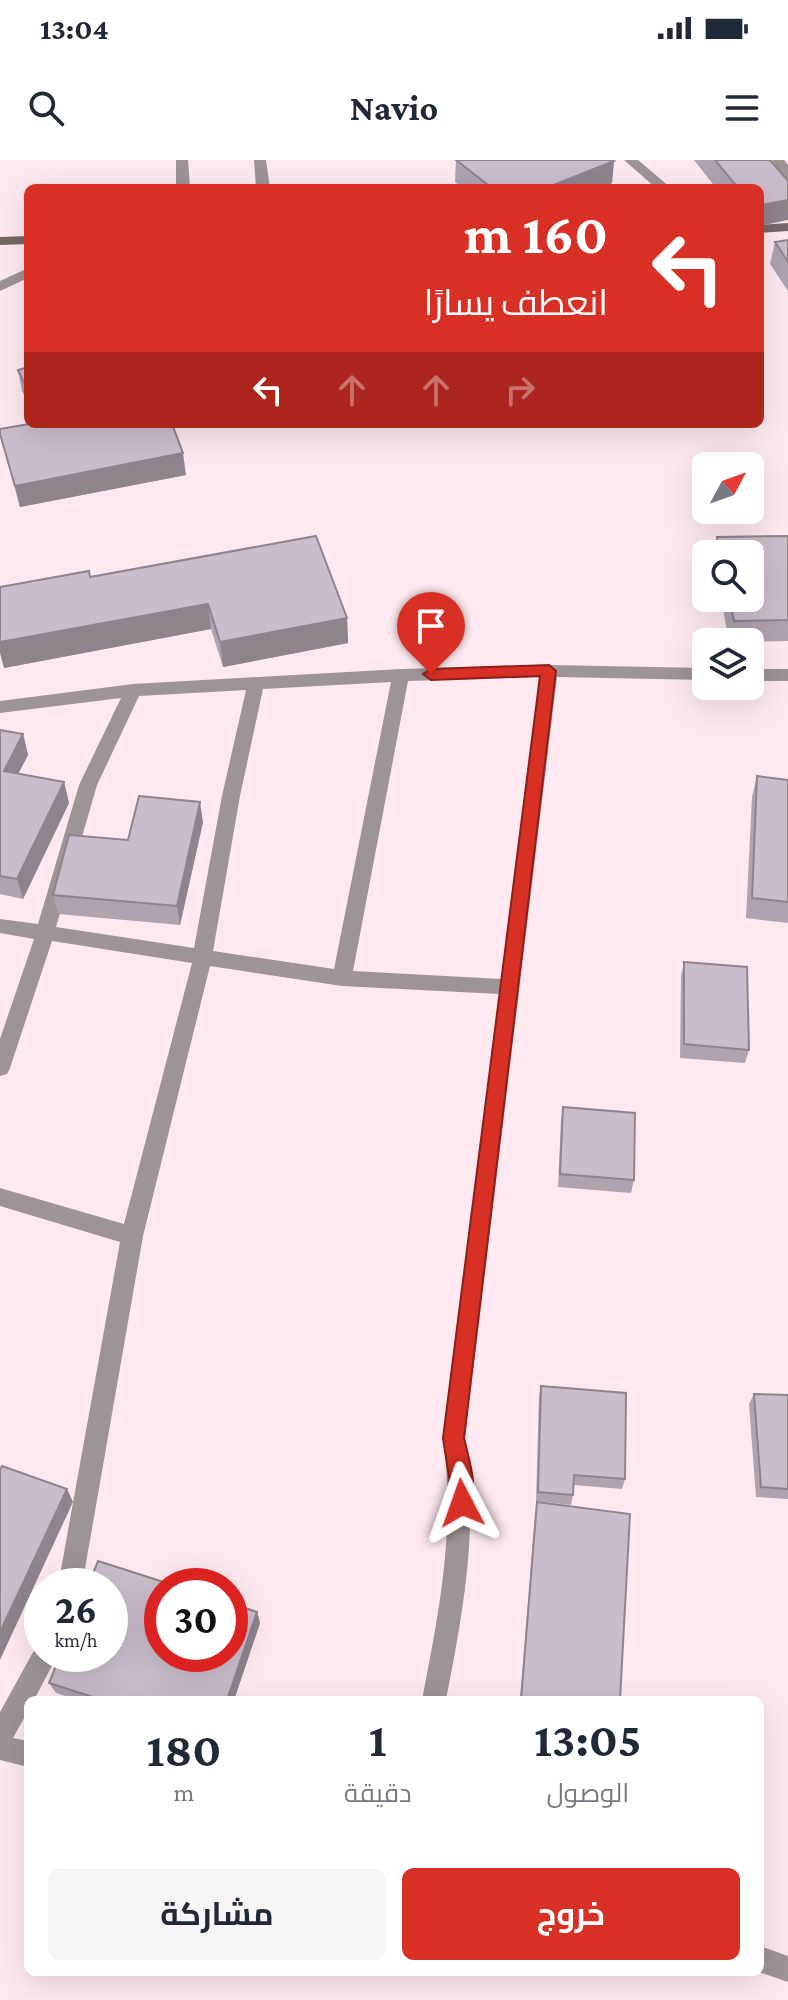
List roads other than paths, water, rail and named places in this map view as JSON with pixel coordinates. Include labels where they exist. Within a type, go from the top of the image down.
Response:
[{"type":"main road","points":[[764,229],[788,227]]},
{"type":"main road","points":[[0,241],[24,240]]},
{"type":"street","points":[[182,160],[183,184]]},
{"type":"street","points":[[260,160],[263,184]]},
{"type":"street","points":[[630,160],[659,184]]},
{"type":"street","points":[[778,160],[788,175]]},
{"type":"street","points":[[0,287],[24,274]]},
{"type":"street","points":[[435,1696],[461,1553],[462,1478],[454,1438],[549,671]]},
{"type":"street","points":[[0,707],[133,690],[255,686],[401,675],[549,671],[692,674]]},
{"type":"street","points":[[342,978],[401,675]]},
{"type":"street","points":[[764,675],[788,675]]},
{"type":"street","points":[[73,1568],[132,1236],[202,959],[231,796],[255,686]]},
{"type":"street","points":[[0,1068],[45,934],[88,785],[133,690]]},
{"type":"street","points":[[0,926],[342,978],[509,987]]},
{"type":"street","points":[[0,1197],[132,1236]]},
{"type":"street","points":[[0,1737],[36,1672]]},
{"type":"street","points":[[0,1747],[24,1753]]},
{"type":"street","points":[[764,1960],[788,1969]]}]
